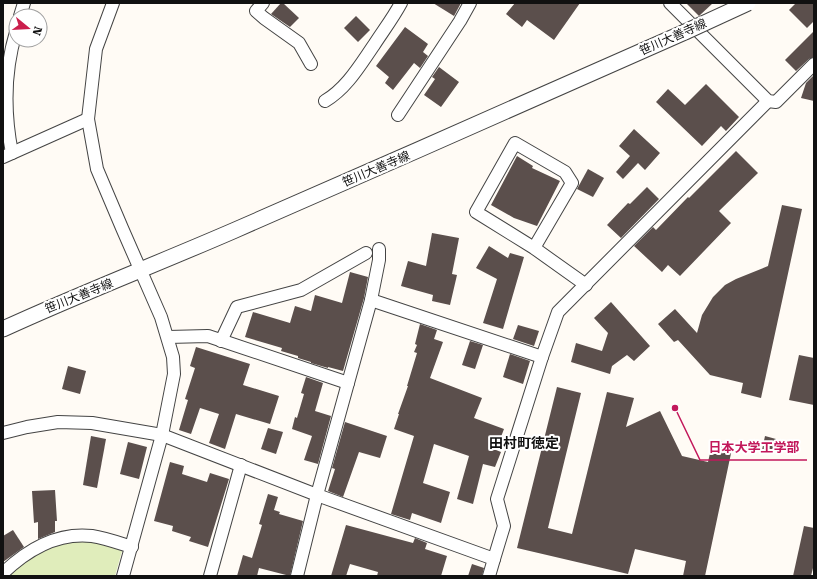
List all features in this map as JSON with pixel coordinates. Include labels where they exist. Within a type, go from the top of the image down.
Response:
[{"type":"street","points":[[113,3],[96,49],[88,119],[97,169],[140,271],[162,317],[173,357],[174,374],[162,435],[123,576]]},
{"type":"street","points":[[263,3],[256,11],[299,43],[311,64]]},
{"type":"street","points":[[325,101],[341,89],[356,70],[401,3]]},
{"type":"street","points":[[398,115],[456,27],[470,3]]},
{"type":"street","points":[[670,3],[768,101],[776,102],[814,64]]},
{"type":"street","name":"笹川大善寺線","points":[[3,329],[418,151],[748,3]]},
{"type":"street","points":[[12,48],[7,81],[8,155],[88,119]]},
{"type":"street","points":[[489,576],[504,526],[497,499],[542,357],[558,312],[768,101]]},
{"type":"street","points":[[534,248],[572,183],[565,172],[515,143],[476,212],[534,248],[586,285]]},
{"type":"street","points":[[297,576],[317,495],[371,300],[379,260],[379,249]]},
{"type":"street","points":[[221,341],[237,307],[301,290],[366,253]]},
{"type":"street","points":[[371,300],[542,357]]},
{"type":"street","points":[[168,337],[208,336],[348,383]]},
{"type":"street","points":[[3,433],[58,422],[92,423],[162,435],[317,495],[494,559]]},
{"type":"street","points":[[210,576],[241,465]]},
{"type":"street","points":[[3,573],[21,556],[34,548],[53,540],[70,537],[92,536],[132,547]]},
{"type":"green space","points":[[69,541],[98,542],[122,551],[115,576],[7,576],[27,558],[44,548]]},
{"type":"building","points":[[281,3],[283,3],[299,18],[290,27],[271,14]]},
{"type":"building","points":[[433,3],[461,3],[454,16]]},
{"type":"building","points":[[515,3],[580,3],[554,40],[527,20],[522,27],[506,14]]},
{"type":"building","points":[[686,3],[713,3],[699,16]]},
{"type":"building","points":[[796,3],[814,3],[814,21],[807,28],[789,10]]},
{"type":"building","points":[[356,16],[370,30],[358,42],[344,28]]},
{"type":"building","points":[[405,27],[428,44],[423,52],[428,56],[420,68],[414,63],[393,90],[385,83],[389,77],[376,66]]},
{"type":"building","points":[[814,31],[814,57],[809,59],[796,71],[785,60]]},
{"type":"building","points":[[439,67],[459,82],[441,107],[424,95],[435,79],[432,77]]},
{"type":"building","points":[[814,75],[814,101],[801,98],[806,83]]},
{"type":"building","points":[[706,84],[739,117],[726,131],[721,126],[702,146],[656,102],[668,89],[685,105]]},
{"type":"building","points":[[634,129],[660,153],[645,170],[638,163],[623,179],[616,172],[630,156],[619,146]]},
{"type":"building","points":[[736,151],[758,173],[719,211],[731,223],[680,276],[668,265],[662,272],[634,246],[653,227],[656,230]]},
{"type":"building","points":[[517,156],[533,166],[532,168],[560,181],[537,226],[514,218],[491,205]]},
{"type":"building","points":[[588,169],[604,178],[593,197],[577,189]]},
{"type":"building","points":[[647,187],[659,199],[621,238],[607,225],[628,203],[630,204]]},
{"type":"building","points":[[782,205],[802,209],[761,398],[741,393],[743,383],[710,375],[678,340],[674,342],[658,324],[675,309],[697,333],[702,315],[713,297],[725,285],[768,266]]},
{"type":"building","points":[[432,233],[459,238],[452,274],[457,275],[450,305],[432,301],[433,295],[401,286],[408,261],[426,266]]},
{"type":"building","points":[[489,246],[508,258],[510,253],[524,257],[503,329],[483,323],[497,279],[476,268]]},
{"type":"building","points":[[350,272],[368,277],[364,298],[343,371],[311,363],[298,358],[298,356],[281,351],[282,348],[245,337],[253,312],[290,323],[295,306],[311,311],[315,295],[342,303]]},
{"type":"building","points":[[611,302],[650,346],[634,361],[627,355],[612,366],[610,374],[571,362],[576,343],[602,351],[608,333],[594,318]]},
{"type":"building","points":[[420,324],[437,330],[434,339],[443,342],[430,378],[482,398],[474,418],[504,429],[496,450],[501,452],[495,467],[483,464],[473,504],[457,499],[469,456],[434,444],[423,483],[450,492],[441,523],[412,513],[410,520],[391,514],[414,436],[394,429],[417,353],[414,352],[417,345],[415,344]]},
{"type":"building","points":[[518,325],[539,331],[534,346],[513,339]]},
{"type":"building","points":[[470,341],[483,345],[475,369],[462,365]]},
{"type":"building","points":[[196,347],[250,364],[243,385],[279,396],[270,424],[236,414],[225,449],[209,443],[219,414],[200,408],[191,434],[179,430],[188,400],[185,399],[195,368],[190,366]]},
{"type":"building","points":[[510,354],[530,361],[523,384],[503,377]]},
{"type":"building","points":[[799,355],[814,358],[814,405],[789,400]]},
{"type":"building","points":[[68,366],[86,371],[80,394],[62,389]]},
{"type":"building","points":[[306,377],[323,383],[315,411],[331,416],[318,464],[304,460],[312,436],[292,429],[304,394],[301,393]]},
{"type":"building","points":[[557,387],[581,393],[548,528],[572,534],[607,392],[634,398],[626,427],[660,411],[682,456],[708,462],[713,440],[733,444],[705,576],[683,576],[686,561],[635,549],[628,574],[517,548]]},
{"type":"building","points":[[345,422],[387,436],[380,458],[359,452],[343,497],[328,491],[335,469],[332,468]]},
{"type":"building","points":[[268,428],[283,432],[276,454],[261,449]]},
{"type":"building","points":[[91,436],[106,439],[97,488],[83,485]]},
{"type":"building","points":[[765,436],[776,439],[773,453],[762,450]]},
{"type":"building","points":[[128,442],[147,447],[139,479],[120,474]]},
{"type":"building","points":[[170,462],[184,466],[182,474],[207,482],[210,473],[229,479],[208,547],[189,541],[191,537],[172,531],[173,526],[154,521]]},
{"type":"building","points":[[55,490],[57,521],[55,521],[55,532],[38,539],[38,522],[34,523],[32,491]]},
{"type":"building","points":[[268,494],[278,497],[274,510],[280,512],[279,514],[303,521],[290,576],[259,568],[257,576],[237,576],[243,555],[252,558],[262,525],[259,524]]},
{"type":"building","points":[[346,525],[413,543],[415,538],[427,543],[425,549],[447,556],[441,576],[377,576],[378,572],[350,564],[346,576],[331,576]]},
{"type":"building","points":[[804,526],[814,528],[814,564],[811,576],[793,576]]},
{"type":"building","points":[[13,530],[24,547],[3,562],[3,536]]},
{"type":"building","points":[[472,564],[484,568],[482,576],[468,576]]},
{"type":"place","name":"日本大学工学部","points":[[675,408]]},
{"type":"district","name":"田村町徳定","points":[[524,443]]}]
